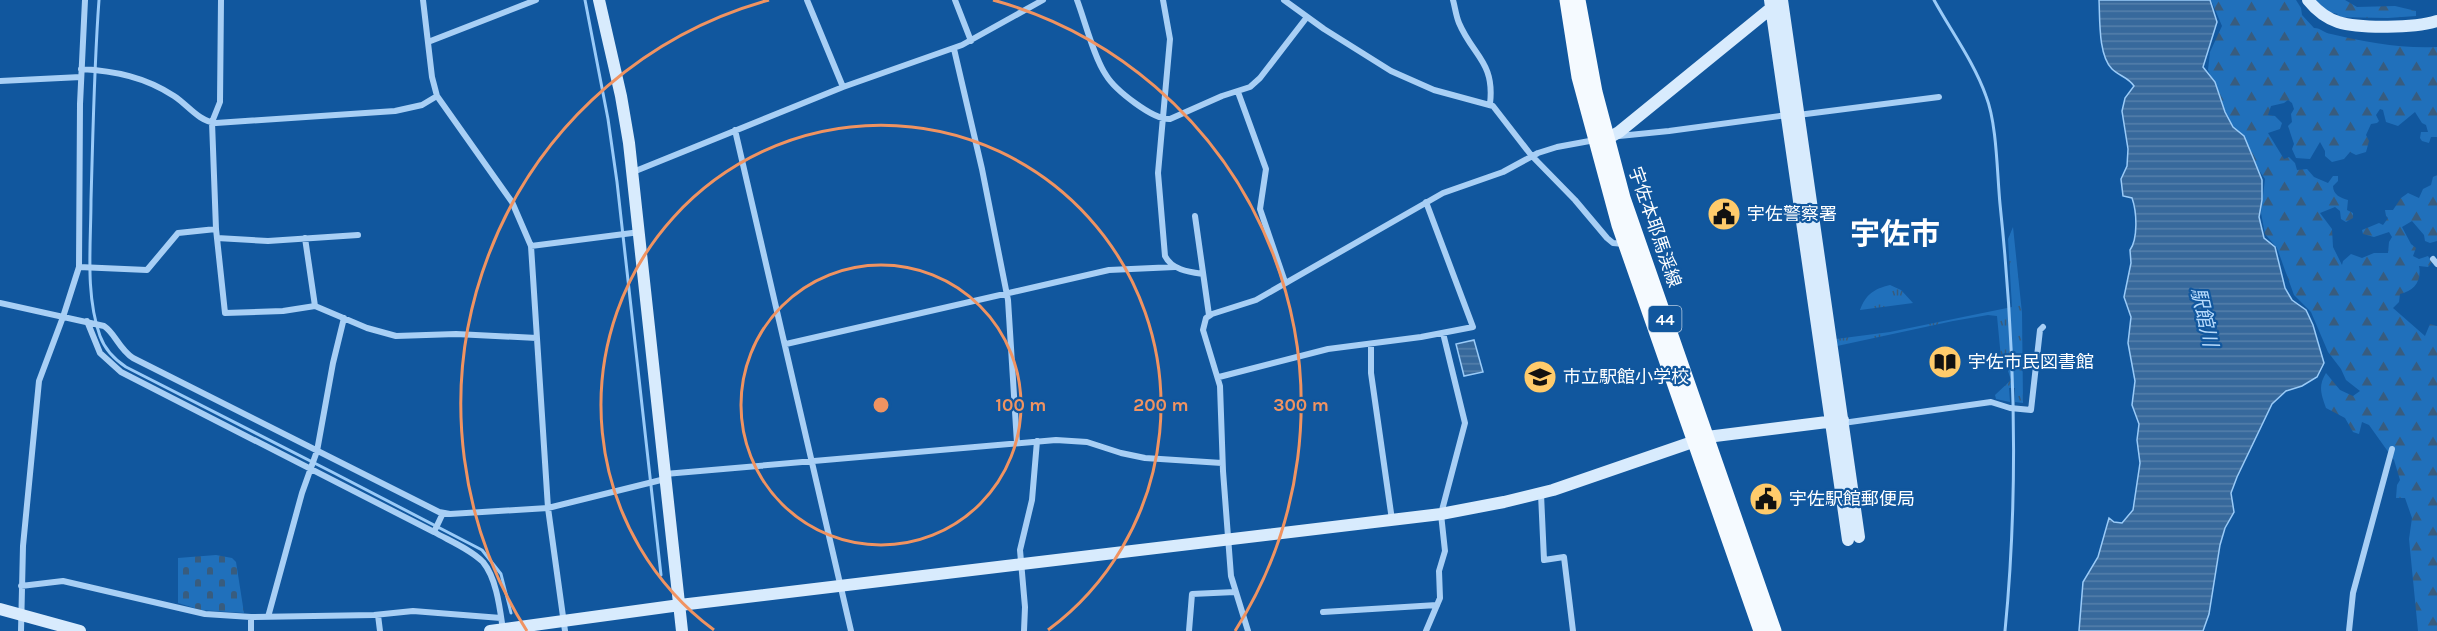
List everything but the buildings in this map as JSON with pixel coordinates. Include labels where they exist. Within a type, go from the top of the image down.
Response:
[{"type":"main road","name":"宇佐本耶馬渓線","points":[[1566,0],[1579,77],[1604,138],[1761,631]]},
{"type":"main road","name":"宇佐本耶馬渓線","points":[[1578,0],[1625,244],[1774,631]]},
{"type":"street","points":[[21,631],[21,586],[39,381],[81,267],[81,77],[85,69],[85,0]]},
{"type":"street","points":[[221,0],[220,102],[212,122],[216,229],[225,313],[283,311],[315,306],[376,332],[396,336],[456,334],[537,338]]},
{"type":"street","points":[[423,0],[432,77],[437,96],[512,202],[524,225],[531,246],[548,508],[565,626]]},
{"type":"street","points":[[428,42],[536,0]]},
{"type":"street","points":[[598,0],[621,96],[633,172],[682,631]]},
{"type":"street","points":[[807,0],[843,87]]},
{"type":"street","points":[[955,0],[971,41]]},
{"type":"street","points":[[633,172],[843,87],[954,49],[1043,0]]},
{"type":"street","points":[[1077,0],[1105,75],[1143,109],[1161,119],[1170,119],[1222,96],[1238,92],[1256,82],[1307,17]]},
{"type":"street","points":[[1163,0],[1170,39],[1161,119],[1158,173],[1165,256],[1168,262],[1175,267]]},
{"type":"street","points":[[1284,0],[1391,71],[1434,90],[1490,104],[1499,112],[1531,155],[1583,209],[1607,238],[1613,243],[1625,244]]},
{"type":"street","points":[[1454,0],[1461,27],[1488,71],[1491,87],[1490,104]]},
{"type":"street","points":[[2308,0],[2326,16],[2348,24],[2407,26],[2437,21]]},
{"type":"street","points":[[1604,138],[1776,2],[1839,421],[1853,538]]},
{"type":"street","points":[[954,49],[982,169],[1007,293],[1017,443]]},
{"type":"street","points":[[85,69],[122,73],[149,82],[173,96],[200,118],[212,122],[395,111],[422,105],[437,96]]},
{"type":"street","points":[[0,81],[81,77]]},
{"type":"street","points":[[1238,92],[1266,169],[1260,209],[1285,282]]},
{"type":"street","points":[[1248,631],[1231,572],[1222,464],[1219,376],[1203,330],[1204,321],[1209,315],[1250,302],[1450,190],[1503,172],[1531,155],[1557,147],[1604,138],[1939,97]]},
{"type":"street","points":[[735,130],[851,631]]},
{"type":"street","points":[[1219,376],[1328,349],[1371,345],[1473,327],[1426,202]]},
{"type":"street","points":[[1196,216],[1209,315]]},
{"type":"street","points":[[81,267],[147,270],[178,233],[216,229]]},
{"type":"street","points":[[531,246],[640,232]]},
{"type":"street","points":[[217,238],[268,241],[358,235]]},
{"type":"street","points":[[305,238],[315,306]]},
{"type":"street","points":[[786,344],[1109,270],[1175,267],[1203,274]]},
{"type":"street","points":[[0,303],[104,326],[108,328],[122,349],[133,358],[316,454],[442,515],[548,508],[665,477],[1037,441],[1080,441],[1136,457],[1222,464]]},
{"type":"street","points":[[268,617],[310,467],[316,454],[344,318]]},
{"type":"street","points":[[89,322],[100,353],[121,372],[435,531],[474,555],[485,565],[493,582],[499,627]]},
{"type":"street","points":[[21,586],[63,581],[199,613],[251,617],[420,612],[499,627],[565,626],[680,605],[1441,514],[1541,493],[1701,439],[1991,402],[2010,408],[2031,410],[2040,330],[2043,327]]},
{"type":"street","points":[[1426,631],[1440,598],[1439,571],[1445,551],[1441,514],[1465,423],[1443,333]]},
{"type":"street","points":[[1371,345],[1371,373],[1392,520]]},
{"type":"street","points":[[1024,631],[1025,607],[1020,550],[1032,500],[1037,441]]},
{"type":"street","points":[[2349,631],[2353,593],[2392,448]]},
{"type":"street","points":[[1541,493],[1544,560],[1564,557],[1573,631]]},
{"type":"street","points":[[435,531],[442,515]]},
{"type":"street","points":[[1189,631],[1192,594],[1235,592]]},
{"type":"street","points":[[1323,612],[1437,605]]},
{"type":"street","points":[[0,609],[80,631]]},
{"type":"street","points":[[378,615],[380,631]]},
{"type":"street","points":[[251,617],[251,631]]},
{"type":"green space","points":[[2211,0],[2296,0],[2302,15],[2314,28],[2329,33],[2384,44],[2437,47],[2437,137],[2431,137],[2429,143],[2420,138],[2421,132],[2428,132],[2426,125],[2415,112],[2398,126],[2386,122],[2383,110],[2380,109],[2376,115],[2379,121],[2371,124],[2366,135],[2369,141],[2366,152],[2356,155],[2350,152],[2344,159],[2332,162],[2325,156],[2320,142],[2310,159],[2296,158],[2288,126],[2292,122],[2291,114],[2294,109],[2288,100],[2271,106],[2268,115],[2275,116],[2282,123],[2280,129],[2268,133],[2284,159],[2289,157],[2295,163],[2297,170],[2307,169],[2314,177],[2328,183],[2333,176],[2338,176],[2338,181],[2333,186],[2334,192],[2348,200],[2347,210],[2353,213],[2353,218],[2346,222],[2341,219],[2340,211],[2335,207],[2320,213],[2332,229],[2333,247],[2342,265],[2351,254],[2362,258],[2374,253],[2388,253],[2392,237],[2389,232],[2374,237],[2363,234],[2362,230],[2379,223],[2383,225],[2388,218],[2385,210],[2393,210],[2401,198],[2408,193],[2419,198],[2423,189],[2431,185],[2433,177],[2437,175],[2437,241],[2430,243],[2425,241],[2424,235],[2412,221],[2402,227],[2411,244],[2416,248],[2413,256],[2419,259],[2428,256],[2432,262],[2428,267],[2419,266],[2418,281],[2413,288],[2400,294],[2399,302],[2393,308],[2425,336],[2430,324],[2437,326],[2437,631],[2418,631],[2409,539],[2412,518],[2405,498],[2396,498],[2397,485],[2400,480],[2394,460],[2369,425],[2362,422],[2359,434],[2353,432],[2345,418],[2326,408],[2321,390],[2326,373],[2340,390],[2353,396],[2360,391],[2346,380],[2328,352],[2311,312],[2294,295],[2277,248],[2265,234],[2261,213],[2265,179],[2230,127],[2208,70],[2210,52],[2222,26]]},
{"type":"green space","points":[[2312,0],[2345,0],[2357,7],[2395,6],[2416,11],[2416,16],[2334,17],[2338,14],[2319,10]]},
{"type":"green space","points":[[2013,227],[2022,313],[2023,403],[2015,402],[2015,388],[2009,388],[2010,402],[1996,399],[1995,395],[2011,380],[2008,371],[2015,364],[2001,358],[1997,316],[1988,315],[1953,321],[1837,346],[1836,339],[1890,332],[2012,307],[2008,239]]},
{"type":"green space","points":[[1890,285],[1901,290],[1913,303],[1860,310],[1871,293]]},
{"type":"green space","points":[[216,555],[232,558],[236,562],[244,613],[201,610],[178,603],[178,558]]},
{"type":"water","name":"駅館川","points":[[2099,0],[2210,0],[2217,22],[2203,67],[2215,82],[2225,112],[2233,127],[2244,136],[2254,160],[2262,180],[2259,217],[2264,238],[2275,247],[2285,288],[2292,300],[2306,310],[2313,325],[2324,363],[2317,377],[2302,386],[2286,391],[2272,404],[2237,477],[2231,493],[2234,512],[2225,528],[2220,545],[2209,614],[2203,631],[2079,631],[2083,582],[2098,557],[2109,518],[2114,522],[2122,523],[2133,510],[2140,463],[2137,440],[2139,424],[2132,405],[2135,381],[2128,343],[2131,317],[2124,297],[2131,263],[2130,250],[2133,245],[2136,218],[2132,198],[2123,196],[2121,179],[2127,166],[2128,149],[2122,111],[2125,98],[2134,86],[2107,63],[2102,46]]},
{"type":"water","points":[[1474,340],[1483,372],[1464,376],[1456,344]]},
{"type":"waterway","points":[[99,0],[90,269],[95,320],[107,350],[126,367],[482,550],[501,574],[511,613]]},
{"type":"waterway","points":[[585,0],[608,119],[617,182],[661,575]]},
{"type":"waterway","points":[[1934,0],[1981,83],[1990,107],[1994,134],[2012,364],[2014,471],[2005,631]]},
{"type":"place","name":"宇佐警察署","points":[[1724,214]]},
{"type":"place","name":"宇佐市民図書館","points":[[1945,362]]},
{"type":"place","name":"市立駅館小学校","points":[[1540,377]]},
{"type":"place","name":"宇佐駅館郵便局","points":[[1766,499]]},
{"type":"district","name":"宇佐市","points":[[1895,234]]}]
